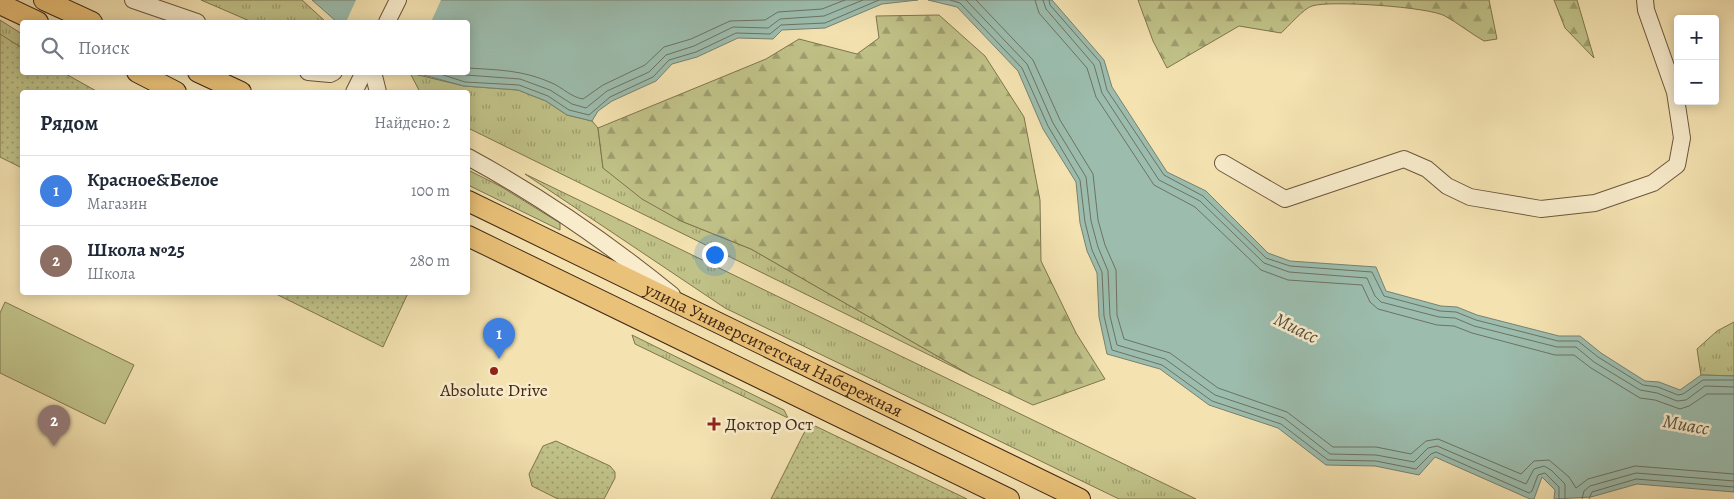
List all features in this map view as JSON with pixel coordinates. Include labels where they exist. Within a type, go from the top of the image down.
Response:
[{"type":"main road","points":[[44,0],[88,20]]},
{"type":"main road","points":[[0,4],[34,20]]},
{"type":"main road","points":[[143,75],[172,90]]},
{"type":"main road","points":[[204,75],[237,90]]},
{"type":"main road","name":"улица Университетская Набережная","points":[[470,202],[1080,499]]},
{"type":"main road","name":"улица Университетская Набережная","points":[[470,237],[1009,499]]},
{"type":"street","points":[[133,0],[192,20]]},
{"type":"street","points":[[389,20],[398,0]]},
{"type":"street","points":[[1223,163],[1285,199],[1404,159],[1427,169],[1448,186],[1470,197],[1541,209],[1595,203],[1653,183],[1677,165],[1682,138],[1676,92],[1646,10],[1645,0]]},
{"type":"street","points":[[355,90],[362,75]]},
{"type":"street","points":[[374,75],[378,90]]},
{"type":"street","points":[[470,158],[512,180],[617,251],[691,310]]},
{"type":"green space","points":[[201,0],[302,0],[324,20],[247,20]]},
{"type":"green space","points":[[1138,0],[1489,0],[1497,39],[1484,41],[1445,16],[1436,13],[1379,5],[1322,4],[1309,7],[1281,33],[1239,26],[1167,68],[1153,41]]},
{"type":"green space","points":[[1554,0],[1577,0],[1594,58],[1565,28]]},
{"type":"green space","points":[[939,15],[985,56],[1024,117],[1040,200],[1041,261],[1076,333],[1105,379],[1033,405],[972,376],[751,249],[681,221],[642,199],[603,168],[598,128],[766,59],[799,39],[857,54],[879,38],[876,16]]},
{"type":"green space","points":[[0,20],[20,33],[20,47],[0,37]]},
{"type":"green space","points":[[0,34],[20,47],[20,75],[68,75],[94,90],[20,90],[20,167],[0,157]]},
{"type":"green space","points":[[411,75],[464,86],[518,90],[546,101],[567,115],[592,121],[598,128],[603,168],[681,221],[751,249],[972,376],[470,129],[470,90],[419,90]]},
{"type":"green space","points":[[470,171],[500,186],[560,223],[560,230],[470,186]]},
{"type":"green space","points":[[525,174],[1196,499],[1119,499],[725,308]]},
{"type":"green space","points":[[278,295],[407,295],[383,347]]},
{"type":"green space","points":[[5,302],[134,365],[105,424],[0,373],[0,313]]},
{"type":"green space","points":[[1734,322],[1734,376],[1701,375],[1697,349],[1717,331]]},
{"type":"green space","points":[[632,335],[784,410],[788,418],[635,344]]},
{"type":"green space","points":[[809,423],[967,499],[771,499]]},
{"type":"green space","points":[[556,441],[610,466],[615,472],[615,478],[604,499],[558,499],[532,486],[529,474],[543,446]]},
{"type":"water","points":[[312,0],[918,0],[882,4],[825,28],[782,30],[773,39],[738,38],[697,57],[672,64],[656,81],[612,101],[598,111],[592,121],[567,115],[546,101],[518,90],[464,86],[423,75],[470,75],[470,20],[335,20]]},
{"type":"water","name":"Миасс","points":[[928,0],[1052,0],[1104,60],[1112,87],[1167,172],[1206,191],[1268,253],[1290,261],[1376,267],[1386,291],[1441,306],[1457,307],[1477,315],[1559,336],[1580,336],[1601,353],[1645,381],[1659,382],[1680,390],[1701,375],[1734,376],[1734,492],[1637,484],[1591,497],[1554,499],[1555,490],[1542,477],[1534,499],[1530,499],[1435,457],[1419,475],[1375,466],[1326,465],[1278,428],[1209,405],[1160,369],[1107,354],[1099,317],[1097,273],[1087,251],[1080,223],[1076,182],[1043,129],[1018,71],[957,7]]},
{"type":"pier","points":[[356,0],[441,0],[432,20],[347,20]]},
{"type":"place","name":"Красное&Белое","points":[[499,359]]},
{"type":"place","name":"Absolute Drive","points":[[494,371]]},
{"type":"place","name":"Доктор Ост","points":[[714,424]]},
{"type":"place","name":"Школа №25","points":[[54,446]]}]
